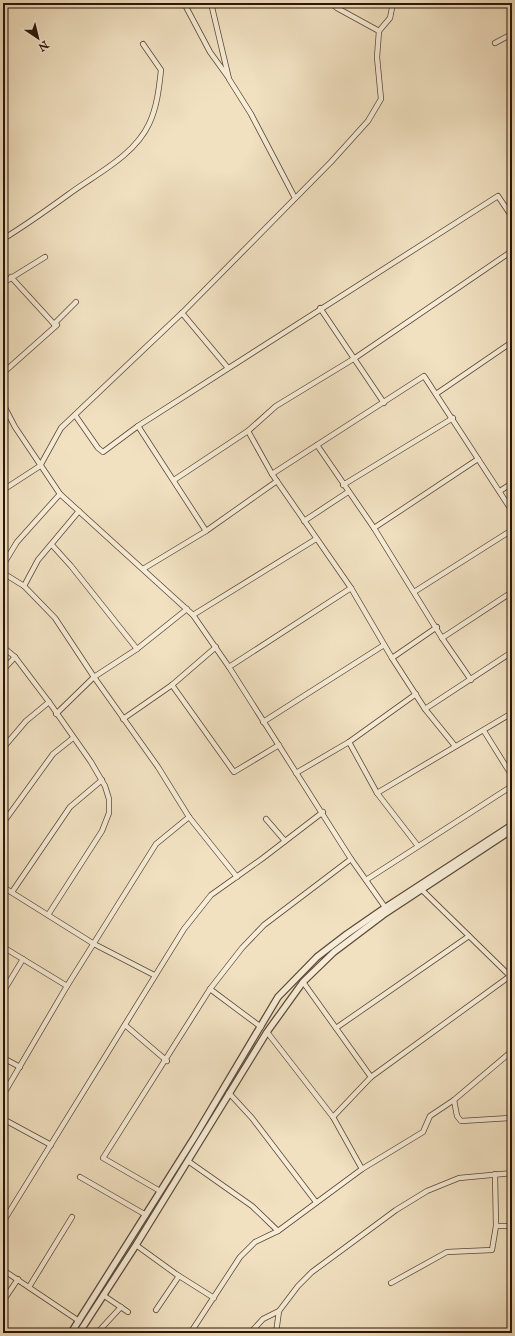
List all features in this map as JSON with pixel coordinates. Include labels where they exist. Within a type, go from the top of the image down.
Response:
[{"type":"street","points":[[184,3],[210,52],[251,114],[295,198]]},
{"type":"street","points":[[211,3],[229,79]]},
{"type":"street","points":[[331,3],[337,8],[379,31]]},
{"type":"street","points":[[3,490],[40,466],[62,428],[182,313],[331,162],[368,121],[381,100],[377,57],[379,31],[390,18],[393,3]]},
{"type":"street","points":[[495,43],[512,34]]},
{"type":"street","points":[[3,239],[31,222],[132,148],[148,125],[157,100],[162,70],[143,44]]},
{"type":"street","points":[[75,415],[98,448],[103,452],[138,426],[320,308],[498,196],[512,216]]},
{"type":"street","points":[[174,480],[248,431],[276,406],[355,358],[512,251]]},
{"type":"street","points":[[3,283],[45,257]]},
{"type":"street","points":[[3,373],[57,325],[54,324],[11,277]]},
{"type":"street","points":[[54,324],[76,302]]},
{"type":"street","points":[[320,308],[384,403]]},
{"type":"street","points":[[182,313],[228,368]]},
{"type":"street","points":[[436,394],[512,342]]},
{"type":"street","points":[[272,474],[424,376],[453,418],[512,511]]},
{"type":"street","points":[[3,404],[15,427],[60,494],[193,615],[216,647],[262,722],[323,812],[351,859],[387,909]]},
{"type":"street","points":[[343,485],[453,418]]},
{"type":"street","points":[[138,426],[206,531]]},
{"type":"street","points":[[248,431],[272,474],[351,588],[384,645],[425,709],[455,746]]},
{"type":"street","points":[[317,446],[374,528],[437,627],[442,638],[471,680]]},
{"type":"street","points":[[374,528],[478,459]]},
{"type":"street","points":[[143,569],[206,531],[277,481]]},
{"type":"street","points":[[500,491],[512,483]]},
{"type":"street","points":[[304,521],[348,492]]},
{"type":"street","points":[[3,565],[17,542],[60,494]]},
{"type":"street","points":[[24,586],[38,560],[79,511]]},
{"type":"street","points":[[414,592],[512,530]]},
{"type":"street","points":[[193,615],[316,539]]},
{"type":"street","points":[[52,545],[71,566],[137,649]]},
{"type":"street","points":[[3,573],[24,586],[55,618],[123,719],[158,767],[189,817],[237,877]]},
{"type":"street","points":[[229,667],[351,588]]},
{"type":"street","points":[[442,638],[512,592]]},
{"type":"street","points":[[56,714],[94,677],[137,649],[187,610]]},
{"type":"street","points":[[392,658],[437,627]]},
{"type":"street","points":[[262,722],[384,645]]},
{"type":"street","points":[[3,647],[14,657],[49,702],[102,780],[109,799],[109,813],[102,831],[48,915]]},
{"type":"street","points":[[123,719],[172,685],[216,647]]},
{"type":"street","points":[[425,709],[512,652]]},
{"type":"street","points":[[3,670],[14,657]]},
{"type":"street","points":[[172,685],[234,772],[279,745]]},
{"type":"street","points":[[296,773],[349,742],[416,694]]},
{"type":"street","points":[[3,748],[26,721],[49,702]]},
{"type":"street","points":[[377,793],[512,713]]},
{"type":"street","points":[[484,730],[512,776]]},
{"type":"street","points":[[3,823],[53,754],[73,738]]},
{"type":"street","points":[[349,742],[377,793],[418,846]]},
{"type":"street","points":[[12,892],[70,807],[102,780]]},
{"type":"street","points":[[366,880],[512,786]]},
{"type":"street","points":[[3,1222],[125,1025],[154,975],[184,929],[211,895],[323,812]]},
{"type":"street","points":[[3,1095],[67,986],[156,844],[189,817]]},
{"type":"street","points":[[266,818],[284,841]]},
{"type":"street","points":[[71,1333],[262,1028],[278,997],[317,957],[512,825]]},
{"type":"street","points":[[79,1333],[136,1245],[228,1093],[267,1032],[303,982],[334,952],[387,909],[421,889],[512,830]]},
{"type":"street","points":[[160,1191],[103,1158],[167,1061],[210,989],[242,948],[264,925],[351,859]]},
{"type":"street","points":[[3,887],[94,944],[154,975]]},
{"type":"street","points":[[333,1117],[371,1077],[511,977],[421,889]]},
{"type":"street","points":[[336,1028],[469,936]]},
{"type":"street","points":[[3,947],[67,986]]},
{"type":"street","points":[[3,992],[23,959]]},
{"type":"street","points":[[303,982],[371,1077]]},
{"type":"street","points":[[210,989],[262,1028]]},
{"type":"street","points":[[125,1025],[167,1061]]},
{"type":"street","points":[[267,1032],[333,1117],[362,1169]]},
{"type":"street","points":[[193,1329],[240,1257],[255,1242],[278,1231],[362,1169],[423,1132],[430,1116],[454,1100],[512,1051]]},
{"type":"street","points":[[3,1058],[20,1067]]},
{"type":"street","points":[[228,1093],[252,1118],[316,1202]]},
{"type":"street","points":[[454,1100],[457,1116],[461,1121],[512,1118]]},
{"type":"street","points":[[3,1119],[51,1145]]},
{"type":"street","points":[[188,1160],[252,1206],[278,1231]]},
{"type":"street","points":[[250,1333],[263,1319],[278,1311],[298,1286],[312,1272],[396,1210],[427,1191],[459,1178],[512,1173]]},
{"type":"street","points":[[391,1283],[447,1252],[492,1250],[496,1226],[495,1174]]},
{"type":"street","points":[[80,1177],[146,1215]]},
{"type":"street","points":[[29,1287],[72,1217]]},
{"type":"street","points":[[496,1226],[512,1226]]},
{"type":"street","points":[[136,1245],[179,1276],[214,1298]]},
{"type":"street","points":[[3,1270],[79,1321]]},
{"type":"street","points":[[156,1310],[179,1276]]},
{"type":"street","points":[[3,1300],[18,1279]]},
{"type":"street","points":[[103,1295],[128,1312]]},
{"type":"street","points":[[97,1333],[121,1307]]},
{"type":"street","points":[[276,1333],[278,1311]]}]
